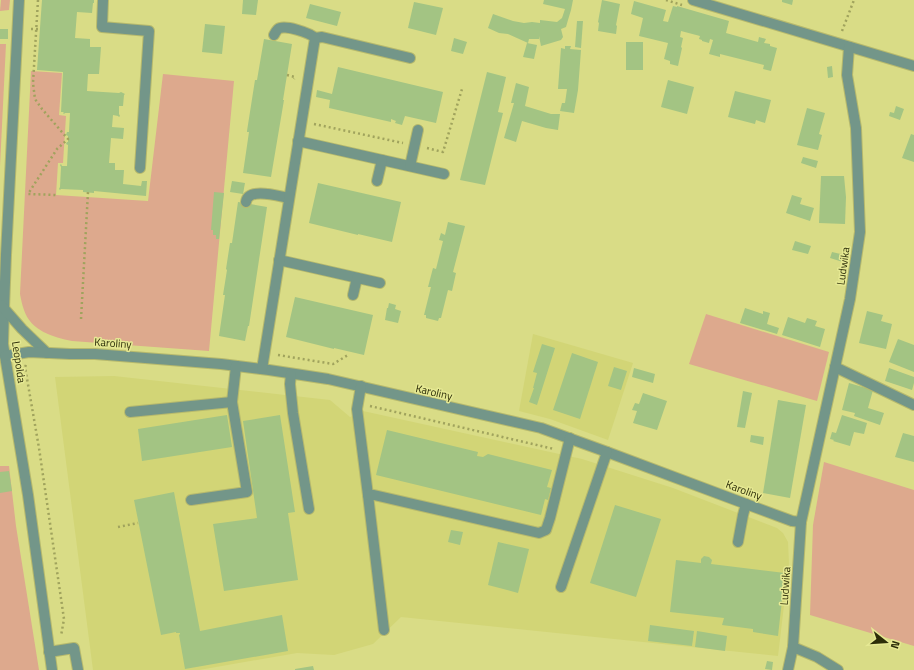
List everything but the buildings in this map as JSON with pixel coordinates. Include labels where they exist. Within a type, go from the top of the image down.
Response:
[{"type":"street","name":"Leopolda","points":[[19,0],[3,257],[3,338],[28,495],[52,670]]},
{"type":"street","points":[[103,0],[102,27],[149,31],[140,168]]},
{"type":"street","points":[[690,3],[914,66]]},
{"type":"street","points":[[274,35],[278,29],[282,28],[311,34],[315,38]]},
{"type":"street","points":[[315,38],[322,37],[410,58]]},
{"type":"street","points":[[262,364],[315,38]]},
{"type":"street","name":"Ludwika","points":[[788,670],[793,647],[801,522],[850,299],[860,232],[856,128],[847,75],[849,47]]},
{"type":"street","points":[[410,166],[418,130]]},
{"type":"street","points":[[298,141],[444,174]]},
{"type":"street","points":[[377,181],[382,160]]},
{"type":"street","points":[[246,202],[246,199],[250,195],[258,193],[289,198]]},
{"type":"street","points":[[279,260],[380,283]]},
{"type":"street","points":[[353,295],[357,278]]},
{"type":"street","points":[[2,307],[47,352]]},
{"type":"street","name":"Karoliny","points":[[5,356],[28,352],[47,352],[95,354],[236,366],[262,364],[291,374],[328,379],[361,386],[541,428],[792,521],[801,522]]},
{"type":"street","points":[[191,500],[247,492],[232,402],[236,366]]},
{"type":"street","points":[[835,367],[914,405]]},
{"type":"street","points":[[291,374],[290,384],[293,413],[309,509]]},
{"type":"street","points":[[361,386],[357,409],[384,630]]},
{"type":"street","points":[[130,412],[232,402]]},
{"type":"street","points":[[368,495],[374,495],[539,533],[546,530],[550,518],[570,438]]},
{"type":"street","points":[[560,587],[607,452]]},
{"type":"street","points":[[738,542],[746,504]]},
{"type":"street","points":[[793,647],[817,657],[838,670]]},
{"type":"street","points":[[50,652],[74,648],[78,670]]},
{"type":"path","points":[[38,0],[33,83],[35,99],[68,138],[57,149],[28,194],[56,195]]},
{"type":"path","points":[[666,0],[690,3]]},
{"type":"path","points":[[841,34],[854,0]]},
{"type":"path","points":[[28,29],[40,29]]},
{"type":"path","points":[[301,121],[442,152],[462,89]]},
{"type":"path","points":[[82,319],[88,192]]},
{"type":"path","points":[[262,364],[272,361],[273,354],[332,364],[348,355]]},
{"type":"path","points":[[118,528],[138,523]]},
{"type":"shaded area","points":[[1,0],[10,0],[9,10],[0,11]]},
{"type":"shaded area","points":[[0,44],[6,44],[0,166]]},
{"type":"shaded area","points":[[31,71],[62,73],[59,115],[66,116],[63,163],[58,163],[56,195],[148,201],[163,74],[234,81],[209,351],[72,341],[44,332],[37,328],[27,317],[23,308],[20,294]]},
{"type":"shaded area","points":[[706,314],[829,352],[817,401],[689,364]]},
{"type":"shaded area","points":[[533,334],[633,363],[608,440],[550,419],[519,411]]},
{"type":"shaded area","points":[[114,376],[330,400],[350,417],[363,411],[582,459],[673,488],[777,528],[783,533],[788,542],[789,563],[778,656],[401,617],[373,644],[334,655],[297,653],[199,670],[93,670],[55,377]]},
{"type":"shaded area","points":[[824,462],[914,490],[914,646],[810,615],[813,525]]},
{"type":"shaded area","points":[[0,466],[9,466],[16,526],[39,670],[0,670]]}]
